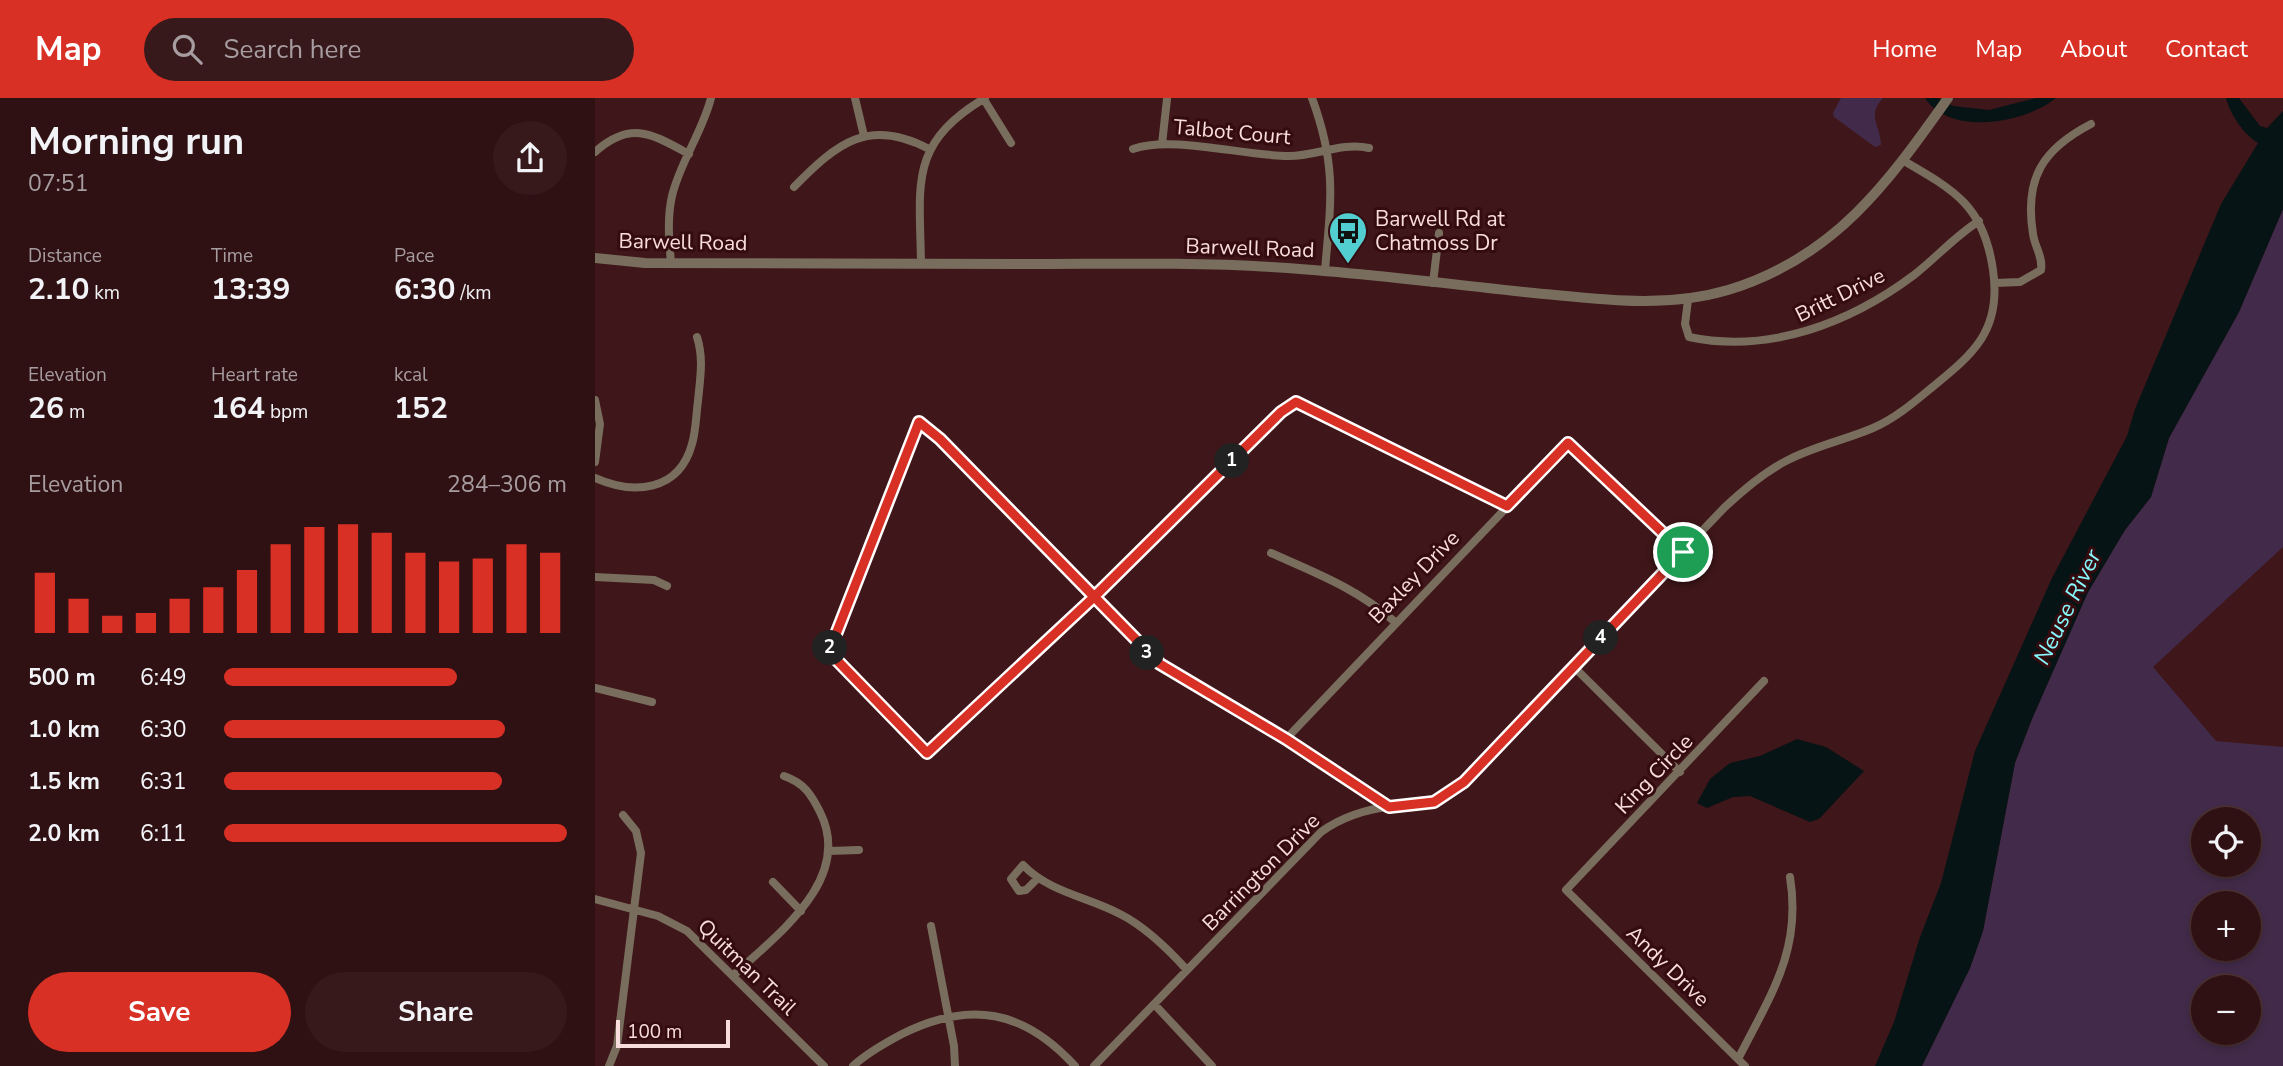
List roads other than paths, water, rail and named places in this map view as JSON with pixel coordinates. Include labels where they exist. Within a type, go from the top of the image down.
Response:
[{"type":"street","points":[[671,263],[669,215],[673,194],[701,130],[711,98]]},
{"type":"street","points":[[855,98],[864,136]]},
{"type":"street","points":[[921,264],[920,181],[929,149],[957,115],[984,98],[1011,143]]},
{"type":"street","points":[[1312,98],[1329,150],[1332,193],[1325,270]]},
{"type":"street","name":"Barwell Road","points":[[595,258],[671,263],[1211,264],[1325,270],[1616,301],[1688,300],[1742,286],[1807,254],[1861,210],[1904,160],[1948,98]]},
{"type":"street","points":[[1162,144],[1167,99]]},
{"type":"street","points":[[1995,283],[2020,282],[2041,270],[2042,259],[2033,238],[2030,208],[2038,170],[2050,151],[2068,136],[2091,124]]},
{"type":"street","points":[[595,152],[611,139],[642,132],[689,154]]},
{"type":"street","points":[[794,187],[839,147],[864,136],[890,134],[929,149]]},
{"type":"street","name":"Talbot Court","points":[[1133,149],[1162,144],[1259,156],[1293,156],[1356,146],[1369,148]]},
{"type":"street","name":"Barrington Drive","points":[[1094,1066],[1321,832],[1350,816],[1389,807],[1426,804],[1449,795],[1739,494],[1762,475],[1800,454],[1885,422],[1961,364],[1980,344],[1989,326],[1995,283],[1989,249],[1979,221],[1956,192],[1904,160]]},
{"type":"street","name":"Britt Drive","points":[[1688,300],[1685,324],[1689,337],[1772,340],[1806,332],[1898,287],[1979,221]]},
{"type":"street","points":[[1433,283],[1439,233]]},
{"type":"street","points":[[595,478],[613,486],[642,489],[661,482],[684,461],[693,443],[702,364],[697,337]]},
{"type":"street","points":[[595,402],[600,439],[595,462]]},
{"type":"street","points":[[1389,807],[1286,739],[1160,664],[1093,598],[940,439],[919,422],[829,652],[928,753],[1093,598],[1281,412],[1296,402],[1507,506]]},
{"type":"street","name":"Baxley Drive","points":[[1286,739],[1568,443],[1683,552]]},
{"type":"street","points":[[1272,553],[1370,599],[1395,622]]},
{"type":"street","points":[[595,577],[654,580],[667,586]]},
{"type":"street","points":[[1574,667],[1681,772]]},
{"type":"street","name":"King Circle","points":[[1566,890],[1681,772],[1764,681]]},
{"type":"street","points":[[595,688],[652,702]]},
{"type":"street","points":[[734,975],[801,911],[821,881],[828,850],[823,818],[810,792],[799,781],[784,776]]},
{"type":"street","points":[[609,1066],[617,1046],[634,909],[639,839],[623,815]]},
{"type":"street","points":[[828,850],[859,850]]},
{"type":"street","points":[[1037,879],[1026,890],[1019,891],[1013,886],[1011,879],[1023,865],[1037,879],[1133,921],[1187,970]]},
{"type":"street","points":[[1738,1059],[1786,966],[1795,908],[1790,877]]},
{"type":"street","points":[[773,882],[801,911]]},
{"type":"street","name":"Andy Drive","points":[[1566,890],[1745,1066]]},
{"type":"street","name":"Quitman Trail","points":[[595,899],[658,916],[687,931],[824,1066]]},
{"type":"street","points":[[931,926],[949,1017],[955,1066]]},
{"type":"street","points":[[1155,1005],[1212,1066]]},
{"type":"street","points":[[853,1066],[894,1038],[924,1023],[949,1017],[985,1014],[1021,1023],[1052,1043],[1075,1066]]},
{"type":"water","points":[[1925,98],[1938,98],[1953,106],[1989,110],[2036,98],[2056,98],[2026,114],[1989,122],[1970,122],[1952,118],[1937,110]]},
{"type":"water","name":"Neuse River","points":[[2226,98],[2239,98],[2260,126],[2267,128],[2283,111],[2283,209],[2239,312],[2169,438],[2151,497],[2125,530],[2088,592],[2032,719],[2015,763],[1983,931],[1970,968],[1922,1066],[1875,1066],[1894,1022],[1920,937],[1941,883],[1975,751],[2052,578],[2127,436],[2135,409],[2221,204],[2258,143],[2238,124]]},
{"type":"water","points":[[1797,739],[1826,747],[1864,771],[1819,819],[1810,822],[1750,796],[1733,797],[1707,808],[1697,803],[1710,779],[1730,763],[1760,756]]},
{"type":"place","name":"Barwell Rd at Chatmoss Dr","points":[[1348,265]]}]
